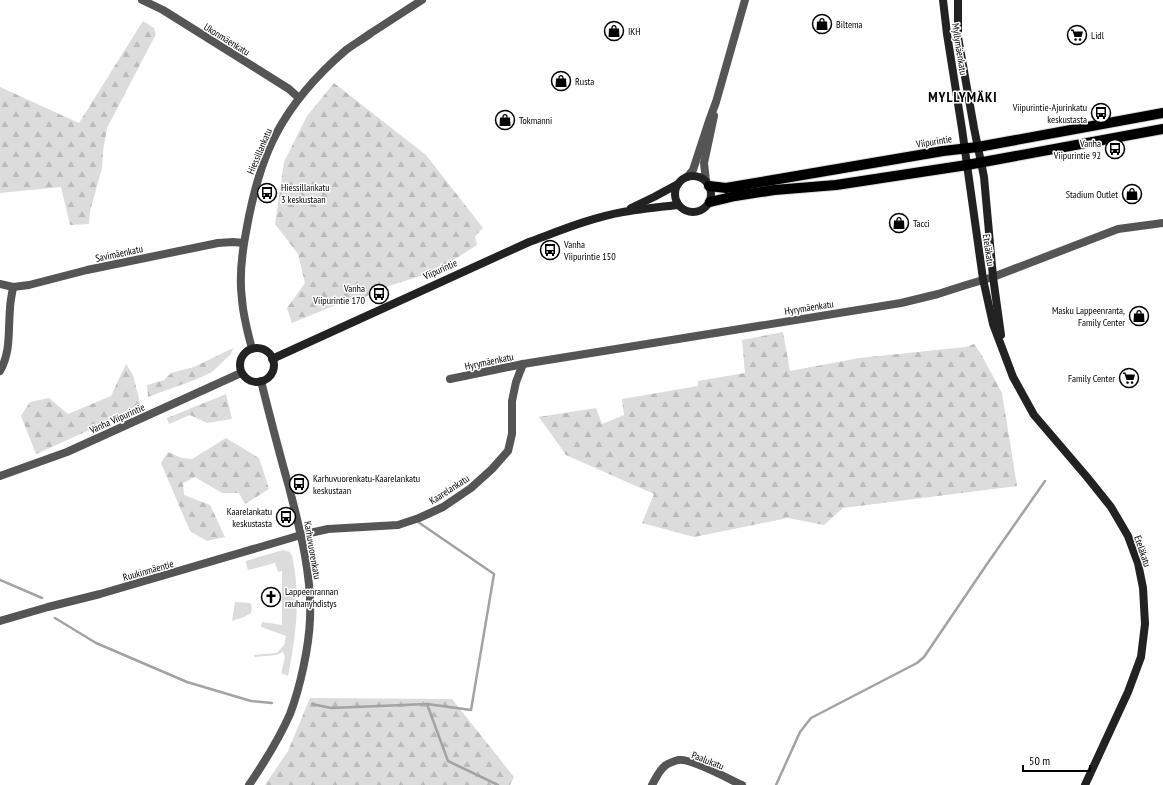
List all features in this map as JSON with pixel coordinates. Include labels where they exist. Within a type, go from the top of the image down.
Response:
[{"type":"main road","name":"Myllymäenkatu","points":[[943,0],[965,149]]},
{"type":"main road","name":"Myllymäenkatu","points":[[958,0],[958,37],[978,147]]},
{"type":"main road","name":"Viipurintie","points":[[707,184],[726,188],[942,151],[978,147],[1163,113]]},
{"type":"main road","points":[[710,202],[734,196],[836,185],[967,165],[1163,129]]},
{"type":"main road","name":"Eteläkatu","points":[[978,147],[984,177],[993,277],[1003,351]]},
{"type":"main road","name":"Eteläkatu","points":[[965,149],[983,279],[993,324],[1013,377],[1034,415],[1111,507],[1128,536],[1138,563],[1143,588],[1145,624],[1141,657],[1128,692],[1085,785]]},
{"type":"main road","points":[[694,176],[700,178],[707,184],[711,196],[710,202],[702,210],[692,213],[686,212],[678,205],[675,198],[675,191],[678,184],[687,177],[694,176]]},
{"type":"main road","name":"Viipurintie","points":[[622,212],[678,184]]},
{"type":"main road","name":"Viipurintie","points":[[272,359],[529,242],[569,227],[622,212],[678,205]]},
{"type":"main road","points":[[252,349],[264,350],[272,359],[273,370],[266,379],[261,382],[250,381],[241,373],[240,361],[247,352],[252,349]]},
{"type":"street","name":"Ukonmäenkatu","points":[[142,0],[163,10],[289,89],[299,98]]},
{"type":"street","name":"Hiessillankatu","points":[[252,349],[242,298],[244,243],[249,215],[263,165],[276,133],[299,98],[347,49],[422,0]]},
{"type":"street","points":[[687,177],[693,170],[716,102],[745,0]]},
{"type":"street","points":[[707,184],[704,163],[714,122],[716,102]]},
{"type":"street","name":"Hyrymäenkatu","points":[[450,379],[523,364],[901,303],[938,294],[993,277],[1118,229],[1163,223]]},
{"type":"street","name":"Savimäenkatu","points":[[0,284],[13,288],[86,270],[218,243],[244,243]]},
{"type":"street","points":[[0,371],[5,363],[8,349],[10,307],[13,288]]},
{"type":"street","name":"Kaarelankatu","points":[[301,535],[328,529],[398,525],[420,518],[443,507],[471,488],[492,469],[508,451],[512,434],[512,401],[516,382],[523,364]]},
{"type":"street","name":"Vanha Viipurintie","points":[[0,476],[67,452],[241,373]]},
{"type":"street","name":"Karhuvuorenkatu","points":[[249,785],[274,745],[290,714],[307,648],[310,619],[309,589],[301,535],[261,382]]},
{"type":"street","name":"Ruukinmäentie","points":[[0,621],[100,594],[301,535]]},
{"type":"street","name":"Paalukatu","points":[[652,785],[659,772],[667,765],[679,760],[691,762],[742,785]]},
{"type":"green space","points":[[143,21],[154,28],[156,34],[107,128],[102,168],[90,211],[89,224],[70,225],[61,187],[0,193],[0,87],[79,123]]},
{"type":"green space","points":[[334,83],[426,155],[483,228],[475,236],[477,245],[436,271],[389,286],[363,298],[338,304],[292,323],[287,308],[305,283],[298,254],[275,224],[284,162],[307,116]]},
{"type":"green space","points":[[783,332],[790,371],[859,358],[966,347],[974,344],[1002,393],[1017,486],[843,508],[824,525],[788,518],[694,537],[642,523],[654,494],[566,455],[539,417],[596,408],[602,424],[624,415],[622,399],[698,386],[698,381],[745,373],[742,340]]},
{"type":"green space","points":[[233,348],[231,354],[212,372],[148,397],[147,385],[164,380],[171,373],[194,367]]},
{"type":"green space","points":[[126,364],[133,375],[141,407],[36,454],[21,416],[30,402],[49,398],[68,414],[111,396]]},
{"type":"green space","points":[[226,394],[232,419],[207,423],[190,415],[169,424],[167,418]]},
{"type":"green space","points":[[226,438],[259,458],[269,489],[245,504],[239,493],[222,493],[195,477],[183,483],[184,495],[210,505],[225,537],[207,541],[190,531],[161,463],[168,452],[182,458],[192,459]]},
{"type":"green space","points":[[283,550],[290,552],[292,556],[295,571],[297,601],[295,631],[288,676],[281,673],[285,657],[283,652],[276,655],[255,657],[254,655],[277,653],[284,645],[286,636],[261,627],[262,622],[282,625],[282,571],[278,572],[275,563],[248,570],[246,564],[246,561]]},
{"type":"green space","points":[[235,602],[250,603],[252,607],[251,613],[232,621]]},
{"type":"green space","points":[[310,698],[452,699],[514,777],[510,785],[265,785],[288,751]]},
{"type":"waterway","points":[[776,785],[800,732],[811,718],[917,663],[924,657],[1045,481]]},
{"type":"waterway","points":[[418,522],[494,574],[471,710],[427,704]]},
{"type":"waterway","points":[[0,580],[42,598]]},
{"type":"waterway","points":[[55,618],[96,643],[187,682],[251,701],[272,703]]},
{"type":"waterway","points":[[312,704],[331,708],[427,704],[448,761],[498,785]]},
{"type":"place","name":"Biltema","points":[[822,24]]},
{"type":"place","name":"IKH","points":[[614,31]]},
{"type":"place","name":"Lidl","points":[[1077,35]]},
{"type":"place","name":"Rusta","points":[[561,81]]},
{"type":"place","name":"Viipurintie-Ajurinkatu keskustasta","points":[[1101,113]]},
{"type":"place","name":"Tokmanni","points":[[505,120]]},
{"type":"place","name":"Vanha Viipurintie 92","points":[[1115,149]]},
{"type":"place","name":"Hiessillankatu 3 keskustaan","points":[[267,193]]},
{"type":"place","name":"Stadium Outlet","points":[[1132,194]]},
{"type":"place","name":"Tacci","points":[[899,223]]},
{"type":"place","name":"Vanha Viipurintie 150","points":[[550,250]]},
{"type":"place","name":"Vanha Viipurintie 170","points":[[379,294]]},
{"type":"place","name":"Masku Lappeenranta, Family Center","points":[[1139,316]]},
{"type":"place","name":"Family Center","points":[[1129,378]]},
{"type":"place","name":"Karhuvuorenkatu-Kaarelankatu keskustaan","points":[[299,484]]},
{"type":"place","name":"Kaarelankatu keskustasta","points":[[286,517]]},
{"type":"place","name":"Lappeenrannan rauhanyhdistys","points":[[271,597]]},
{"type":"district","name":"MYLLYMÄKI","points":[[963,97]]}]
